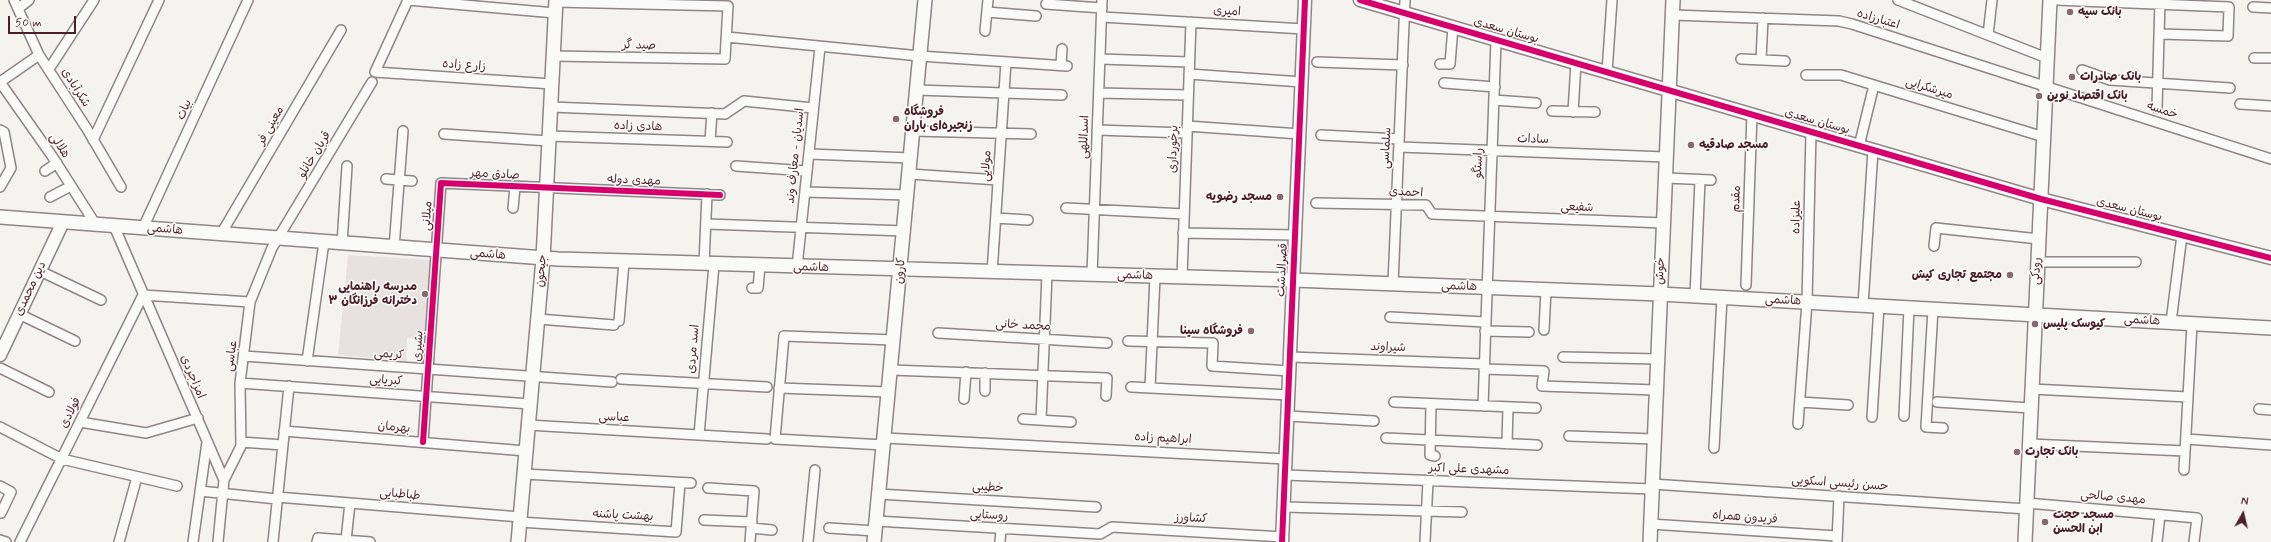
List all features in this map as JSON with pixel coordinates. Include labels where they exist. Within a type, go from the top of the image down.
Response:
[{"type":"main road","name":"کارون","points":[[875,531],[905,231],[925,0]]},
{"type":"main road","name":"خوش","points":[[1650,542],[1673,0]]},
{"type":"main road","name":"رودکی","points":[[2025,542],[2050,0]]},
{"type":"main road","name":"جیحون","points":[[518,542],[543,259],[556,5]]},
{"type":"main road","name":"هاشمی","points":[[0,217],[543,259],[992,273],[1293,280],[1660,294],[2271,328]]},
{"type":"street","name":"شکرآبادی","points":[[14,0],[39,54],[93,140],[120,187]]},
{"type":"street","points":[[19,8],[29,0]]},
{"type":"street","points":[[49,69],[94,0]]},
{"type":"street","points":[[93,140],[159,0]]},
{"type":"street","name":"بیات","points":[[142,228],[184,143],[224,50],[248,0]]},
{"type":"street","points":[[408,0],[556,5],[728,6],[726,37],[920,56],[1064,66],[1062,49]]},
{"type":"street","name":"زارع زاده","points":[[408,0],[376,72],[552,84]]},
{"type":"street","points":[[985,31],[988,0]]},
{"type":"street","name":"قصرالدشت","points":[[1283,539],[1305,0]]},
{"type":"street","name":"بوستان سعدی","points":[[1360,0],[2041,199],[2271,258]]},
{"type":"street","name":"سلماسی","points":[[1393,284],[1405,0]]},
{"type":"street","points":[[1607,72],[1612,0]]},
{"type":"street","points":[[1898,0],[2047,58]]},
{"type":"street","points":[[1988,35],[1992,0]]},
{"type":"street","points":[[2056,0],[2160,2],[2229,7],[2228,36],[2159,34]]},
{"type":"street","points":[[2157,108],[2160,2]]},
{"type":"street","name":"امیری","points":[[1046,4],[1102,8],[1191,22],[1304,29]]},
{"type":"street","points":[[2254,7],[2271,8]]},
{"type":"street","name":"اسداللهی","points":[[1092,275],[1102,8]]},
{"type":"street","points":[[987,12],[1036,16]]},
{"type":"street","name":"اعتبارزاده","points":[[1673,15],[1838,21],[1852,24],[2046,85]]},
{"type":"street","points":[[1761,60],[1763,18]]},
{"type":"street","name":"برخورداری","points":[[1182,278],[1186,130],[1191,22]]},
{"type":"street","points":[[1440,64],[1450,64],[1453,27]]},
{"type":"street","name":"معینی فر","points":[[221,234],[341,30]]},
{"type":"street","name":"صید گر","points":[[553,56],[725,59],[726,37]]},
{"type":"street","name":"راستگو","points":[[1483,406],[1496,40]]},
{"type":"street","name":"اسدیان - معارف وند","points":[[797,267],[820,47]]},
{"type":"street","points":[[0,82],[39,54]]},
{"type":"street","points":[[2254,58],[2271,58]]},
{"type":"street","points":[[1100,59],[1189,62]]},
{"type":"street","points":[[1741,59],[1785,61]]},
{"type":"street","name":"مولایی","points":[[992,273],[1006,62]]},
{"type":"street","points":[[1317,62],[1403,65]]},
{"type":"street","points":[[1573,112],[1576,63]]},
{"type":"street","points":[[2082,70],[2110,80],[2230,88]]},
{"type":"street","points":[[1189,74],[1302,82]]},
{"type":"street","name":"میرشکرایی","points":[[1806,75],[1841,75],[2044,137]]},
{"type":"street","name":"هلالی","points":[[0,82],[56,163],[96,225]]},
{"type":"street","name":"قربان خانلو","points":[[279,239],[372,82]]},
{"type":"street","points":[[1444,83],[1495,87]]},
{"type":"street","points":[[1859,146],[1874,85]]},
{"type":"street","name":"خمسه","points":[[2046,85],[2271,159]]},
{"type":"street","points":[[917,90],[1062,95]]},
{"type":"street","points":[[1099,93],[1188,95]]},
{"type":"street","points":[[1494,100],[1536,103]]},
{"type":"street","points":[[551,107],[725,114],[744,101],[813,108]]},
{"type":"street","points":[[2240,104],[2271,106]]},
{"type":"street","points":[[1552,111],[1595,112]]},
{"type":"street","points":[[710,141],[712,113]]},
{"type":"street","name":"مقدم","points":[[1746,285],[1752,114]]},
{"type":"street","points":[[0,130],[4,132],[11,168],[0,187]]},
{"type":"street","points":[[1097,130],[1186,130],[1300,134]]},
{"type":"street","points":[[394,248],[403,131]]},
{"type":"street","points":[[914,131],[1031,134]]},
{"type":"street","name":"علیزاده","points":[[1798,424],[1807,302],[1811,132]]},
{"type":"street","name":"هادی زاده","points":[[444,134],[549,139],[727,142]]},
{"type":"street","name":"سادات","points":[[1321,135],[1492,150],[1666,157]]},
{"type":"street","points":[[1863,305],[1873,150]]},
{"type":"street","points":[[808,154],[911,158]]},
{"type":"street","points":[[45,171],[56,163]]},
{"type":"street","points":[[342,244],[347,166]]},
{"type":"street","points":[[736,166],[807,171]]},
{"type":"street","points":[[910,174],[998,180]]},
{"type":"street","points":[[1666,178],[1711,180]]},
{"type":"street","points":[[386,179],[412,181]]},
{"type":"street","points":[[1695,296],[1700,180]]},
{"type":"street","name":"صادق مهر","points":[[441,184],[547,189]]},
{"type":"street","name":"میلانی","points":[[437,251],[441,184]]},
{"type":"street","points":[[50,197],[71,186]]},
{"type":"street","points":[[513,208],[514,187]]},
{"type":"street","name":"مهدی دوله","points":[[547,189],[720,195]]},
{"type":"street","points":[[805,192],[908,195]]},
{"type":"street","name":"اسد مردی","points":[[699,435],[709,264],[707,194]]},
{"type":"street","points":[[987,201],[997,202]]},
{"type":"street","name":"احمدی","points":[[1316,203],[1426,205],[1432,214],[1489,216]]},
{"type":"street","points":[[1066,208],[1094,211],[1184,214]]},
{"type":"street","name":"شفیعی","points":[[1489,216],[1664,223]]},
{"type":"street","points":[[996,218],[1028,220]]},
{"type":"street","name":"دین محمدی","points":[[0,355],[63,222]]},
{"type":"street","points":[[707,224],[905,231]]},
{"type":"street","name":"امزاجردی","points":[[114,226],[224,480],[224,494],[218,542]]},
{"type":"street","points":[[1934,246],[1936,228],[2039,239]]},
{"type":"street","points":[[1183,233],[1295,236]]},
{"type":"street","points":[[2171,322],[2182,234]]},
{"type":"street","name":"عباسی","points":[[224,480],[237,456],[241,442],[240,383],[250,302],[272,248],[279,239]]},
{"type":"street","points":[[307,361],[324,242]]},
{"type":"street","name":"بشیری","points":[[423,442],[437,251]]},
{"type":"street","points":[[538,319],[616,323],[624,262]]},
{"type":"street","points":[[2038,262],[2136,262]]},
{"type":"street","points":[[752,288],[758,288],[760,266]]},
{"type":"street","points":[[40,270],[101,300]]},
{"type":"street","points":[[1041,420],[1047,274]]},
{"type":"street","points":[[1150,388],[1155,277]]},
{"type":"street","points":[[1544,330],[1546,290]]},
{"type":"street","points":[[143,295],[250,302]]},
{"type":"street","name":"فولادی","points":[[20,542],[143,295]]},
{"type":"street","points":[[1714,448],[1722,298]]},
{"type":"street","points":[[1872,417],[1879,306]]},
{"type":"street","points":[[1904,416],[1909,308]]},
{"type":"street","points":[[1933,309],[1926,427],[1943,428]]},
{"type":"street","points":[[19,314],[75,341]]},
{"type":"street","points":[[1390,317],[1485,326],[1529,332]]},
{"type":"street","points":[[2184,470],[2192,324]]},
{"type":"street","name":"محمد خانی","points":[[938,333],[1107,343]]},
{"type":"street","points":[[771,439],[779,388],[784,336],[894,340]]},
{"type":"street","points":[[1128,341],[1213,343],[1212,366],[1290,371]]},
{"type":"street","name":"کریمی","points":[[244,356],[532,377],[767,387]]},
{"type":"street","name":"شیراوند","points":[[1290,357],[1484,366],[1544,371],[1542,386],[1656,390]]},
{"type":"street","points":[[1563,357],[1658,359]]},
{"type":"street","points":[[0,368],[49,392]]},
{"type":"street","points":[[891,370],[1107,378],[1106,396]]},
{"type":"street","points":[[964,399],[966,372]]},
{"type":"street","points":[[985,373],[985,391]]},
{"type":"street","name":"کبریایی","points":[[240,383],[530,404]]},
{"type":"street","points":[[273,542],[289,386]]},
{"type":"street","points":[[1131,387],[1289,395]]},
{"type":"street","points":[[779,388],[889,392]]},
{"type":"street","points":[[2032,389],[2188,397]]},
{"type":"street","points":[[1394,402],[1536,408]]},
{"type":"street","points":[[1800,402],[1848,405]]},
{"type":"street","points":[[1937,402],[2031,408]]},
{"type":"street","points":[[1431,404],[1430,455],[1435,456]]},
{"type":"street","points":[[1507,444],[1508,407]]},
{"type":"street","points":[[2259,409],[2271,410]]},
{"type":"street","points":[[1288,416],[1374,421]]},
{"type":"street","points":[[80,422],[146,433],[198,418]]},
{"type":"street","points":[[1023,420],[1071,422]]},
{"type":"street","name":"عباسی","points":[[528,425],[771,439],[884,442]]},
{"type":"street","points":[[0,427],[62,459],[177,486]]},
{"type":"street","name":"بهرمان","points":[[284,431],[526,451]]},
{"type":"street","points":[[1570,436],[1654,439]]},
{"type":"street","points":[[1386,438],[1537,445]]},
{"type":"street","points":[[2186,439],[2271,444]]},
{"type":"street","points":[[193,542],[208,442]]},
{"type":"street","points":[[241,442],[283,445]]},
{"type":"street","name":"ابراهیم زاده","points":[[884,442],[1040,444],[1286,458]]},
{"type":"street","points":[[2030,444],[2185,451]]},
{"type":"street","points":[[808,542],[815,470]]},
{"type":"street","points":[[524,474],[691,483]]},
{"type":"street","name":"مشهدی علی اکبر","points":[[1285,475],[1428,481],[1652,487]]},
{"type":"street","points":[[119,542],[137,477]]},
{"type":"street","points":[[1425,542],[1428,481]]},
{"type":"street","name":"بهشت پاشنه","points":[[520,519],[676,532],[680,483]]},
{"type":"street","points":[[0,486],[11,492],[1,513]]},
{"type":"street","name":"حسن رئیسی اسکویی","points":[[1652,487],[2027,506]]},
{"type":"street","points":[[708,488],[754,491],[750,542]]},
{"type":"street","name":"طباطبایی","points":[[200,491],[520,519]]},
{"type":"street","name":"خطیبی","points":[[879,494],[1096,507]]},
{"type":"street","points":[[1837,539],[1839,496]]},
{"type":"street","points":[[346,540],[350,503]]},
{"type":"street","name":"مهدی صالحی","points":[[2027,506],[2160,514],[2197,518],[2194,542]]},
{"type":"street","points":[[1284,507],[1462,512]]},
{"type":"street","points":[[2157,542],[2160,514]]},
{"type":"street","points":[[704,520],[752,525],[772,530]]},
{"type":"street","name":"فریدون همراه","points":[[1650,524],[1837,539]]},
{"type":"street","name":"کشاورز","points":[[1100,534],[1112,527],[1283,539]]},
{"type":"street","name":"روستایی","points":[[829,528],[875,531],[1001,529],[1100,534]]},
{"type":"street","points":[[1000,542],[1001,529]]},
{"type":"street","points":[[317,542],[318,538],[370,542]]},
{"type":"street","points":[[0,540],[6,542]]},
{"type":"shaded area","points":[[348,255],[434,260],[427,339],[407,338],[406,361],[338,355]]},
{"type":"cycle path","points":[[1282,542],[1305,0]]},
{"type":"cycle path","points":[[1360,0],[2041,199],[2271,258]]},
{"type":"cycle path","points":[[423,442],[441,183],[720,195]]},
{"type":"place","name":"بانک سپه","points":[[2070,12]]},
{"type":"place","name":"بانک صادرات","points":[[2072,77]]},
{"type":"place","name":"بانک اقتصاد نوین","points":[[2039,96]]},
{"type":"place","name":"فروشگاه زنجیره‌ای باران","points":[[896,119]]},
{"type":"place","name":"مسجد صادقیه","points":[[1691,145]]},
{"type":"place","name":"مسجد رضویه","points":[[1280,197]]},
{"type":"place","name":"مجتمع تجاری کیش","points":[[2010,275]]},
{"type":"place","name":"مدرسه راهنمایی دخترانه فرزانگان ۳","points":[[425,294]]},
{"type":"place","name":"کیوسک پلیس","points":[[2035,324]]},
{"type":"place","name":"فروشگاه سینا","points":[[1251,331]]},
{"type":"place","name":"بانک تجارت","points":[[2017,452]]},
{"type":"place","name":"مسجد حجت ابن الحسن","points":[[2045,522]]}]
